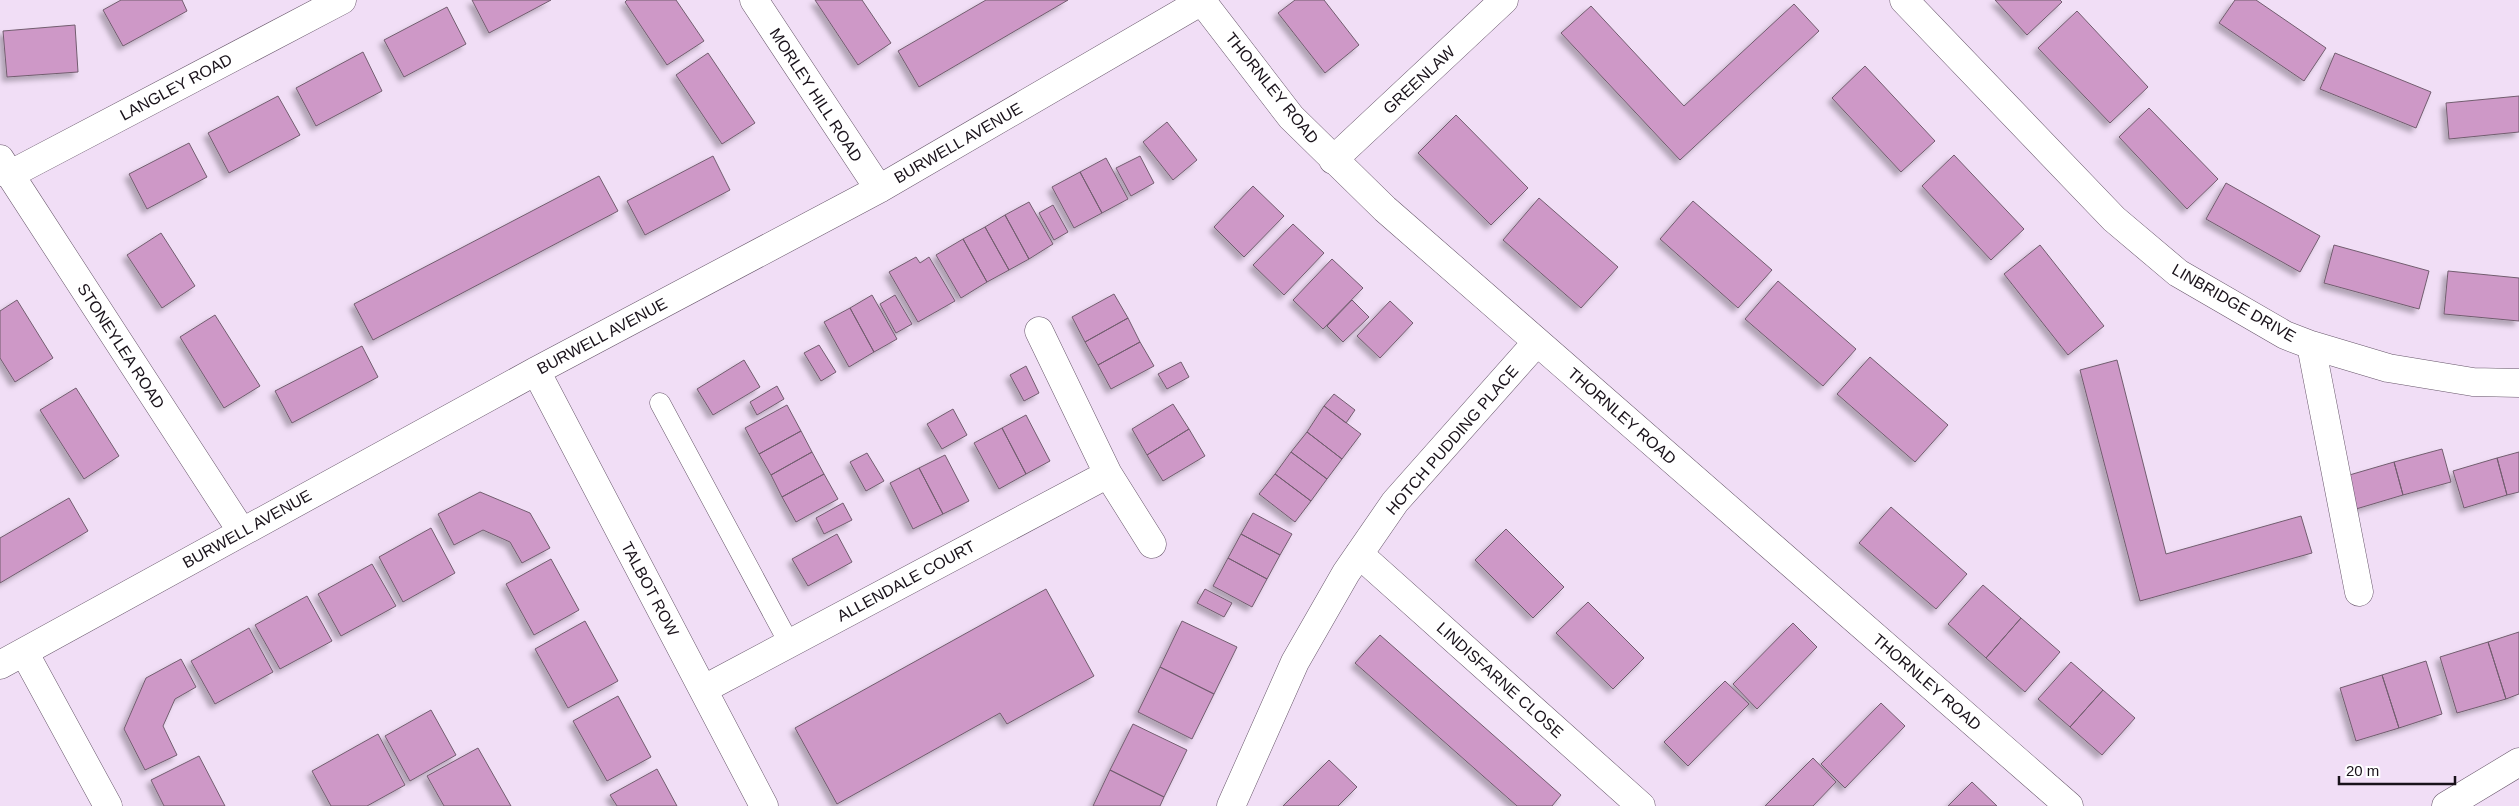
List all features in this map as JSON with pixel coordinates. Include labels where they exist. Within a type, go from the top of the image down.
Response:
[{"type":"street","name":"LANGLEY ROAD","points":[[5,167],[342,0]]},
{"type":"street","name":"MORLEY HILL ROAD","points":[[754,0],[879,189]]},
{"type":"street","name":"BURWELL AVENUE","points":[[0,665],[536,371],[879,189],[1201,0]]},
{"type":"street","name":"THORNLEY ROAD","points":[[1201,0],[1291,117],[1333,160],[1537,342],[2069,806]]},
{"type":"street","name":"GREENLAW","points":[[1333,160],[1504,0]]},
{"type":"street","name":"LINBRIDGE DRIVE","points":[[1904,0],[2114,219],[2178,273],[2285,335],[2310,345],[2388,368],[2473,382],[2519,383]]},
{"type":"street","name":"STONEYLEA ROAD","points":[[5,167],[242,532]]},
{"type":"street","points":[[1039,331],[1108,474],[1152,544]]},
{"type":"street","name":"HOTCH PUDDING PLACE","points":[[1231,806],[1295,662],[1359,554],[1395,502],[1537,342]]},
{"type":"street","points":[[2310,345],[2359,592]]},
{"type":"street","name":"TALBOT ROW","points":[[536,371],[764,806]]},
{"type":"street","name":"ALLENDALE COURT","points":[[704,689],[1108,474]]},
{"type":"street","name":"LINDISFARNE CLOSE","points":[[1359,554],[1641,806]]},
{"type":"street","points":[[24,652],[108,806]]},
{"type":"street","points":[[2446,806],[2519,762]]},
{"type":"lane","points":[[660,403],[789,643]]},
{"type":"building","points":[[121,0],[182,0],[187,11],[123,46],[103,10]]},
{"type":"building","points":[[472,0],[551,0],[489,33]]},
{"type":"building","points":[[627,0],[676,0],[704,41],[667,65],[625,2]]},
{"type":"building","points":[[815,0],[862,0],[891,43],[858,65]]},
{"type":"building","points":[[986,0],[1068,0],[919,87],[898,51]]},
{"type":"building","points":[[1295,0],[1324,0],[1359,45],[1325,73],[1278,13]]},
{"type":"building","points":[[1995,0],[2060,0],[2062,2],[2027,35]]},
{"type":"building","points":[[2235,0],[2256,0],[2326,48],[2304,81],[2219,23]]},
{"type":"building","points":[[1794,4],[1819,31],[1680,160],[1561,33],[1591,6],[1684,106]]},
{"type":"building","points":[[447,7],[466,44],[404,77],[384,40]]},
{"type":"building","points":[[2077,11],[2148,87],[2110,123],[2038,48]]},
{"type":"building","points":[[75,25],[78,72],[7,77],[3,31]]},
{"type":"building","points":[[363,52],[382,91],[316,126],[296,88]]},
{"type":"building","points":[[708,53],[755,123],[722,144],[676,75]]},
{"type":"building","points":[[2335,53],[2431,92],[2416,128],[2320,89]]},
{"type":"building","points":[[1865,66],[1935,141],[1901,172],[1832,98]]},
{"type":"building","points":[[278,96],[300,135],[229,173],[208,133]]},
{"type":"building","points":[[2519,96],[2519,132],[2449,139],[2446,103]]},
{"type":"building","points":[[2149,108],[2218,179],[2187,209],[2119,137]]},
{"type":"building","points":[[1456,115],[1528,188],[1491,225],[1418,153]]},
{"type":"building","points":[[1167,122],[1197,160],[1173,180],[1143,142]]},
{"type":"building","points":[[189,143],[207,177],[147,209],[129,174]]},
{"type":"building","points":[[1954,155],[2024,229],[1991,260],[1922,186]]},
{"type":"building","points":[[713,156],[730,190],[645,235],[627,201]]},
{"type":"building","points":[[1140,156],[1154,183],[1131,196],[1116,168]]},
{"type":"building","points":[[1106,158],[1128,199],[1102,213],[1080,172]]},
{"type":"building","points":[[1080,172],[1102,213],[1074,228],[1052,187]]},
{"type":"building","points":[[599,176],[618,211],[373,340],[354,304]]},
{"type":"building","points":[[2226,183],[2320,236],[2300,272],[2206,219]]},
{"type":"building","points":[[1253,186],[1284,216],[1244,257],[1214,227]]},
{"type":"building","points":[[1539,198],[1618,267],[1581,308],[1503,240]]},
{"type":"building","points":[[1693,201],[1772,270],[1738,308],[1660,239]]},
{"type":"building","points":[[1029,202],[1053,244],[1029,259],[1005,215]]},
{"type":"building","points":[[1053,205],[1068,232],[1054,240],[1039,213]]},
{"type":"building","points":[[1005,215],[1029,259],[1009,270],[985,227]]},
{"type":"building","points":[[1293,224],[1324,253],[1284,295],[1253,265]]},
{"type":"building","points":[[985,227],[1009,270],[987,282],[963,239]]},
{"type":"building","points":[[161,233],[195,286],[162,308],[127,255]]},
{"type":"building","points":[[963,239],[987,282],[961,298],[936,255]]},
{"type":"building","points":[[2040,245],[2104,326],[2068,355],[2004,274]]},
{"type":"building","points":[[2334,245],[2429,271],[2419,309],[2324,283]]},
{"type":"building","points":[[916,257],[920,263],[929,257],[955,301],[918,322],[889,272]]},
{"type":"building","points":[[1332,259],[1363,288],[1323,329],[1293,300]]},
{"type":"building","points":[[2448,271],[2519,278],[2519,321],[2444,314]]},
{"type":"building","points":[[1778,281],[1856,349],[1823,386],[1745,319]]},
{"type":"building","points":[[1114,294],[1128,318],[1085,342],[1072,317]]},
{"type":"building","points":[[872,295],[897,339],[874,352],[850,308]]},
{"type":"building","points":[[895,295],[912,324],[896,333],[880,304]]},
{"type":"building","points":[[17,300],[53,358],[15,382],[0,358],[0,311]]},
{"type":"building","points":[[1352,300],[1369,317],[1343,342],[1327,326]]},
{"type":"building","points":[[1390,301],[1413,323],[1380,358],[1357,336]]},
{"type":"building","points":[[850,308],[874,352],[849,367],[824,322]]},
{"type":"building","points":[[215,315],[260,386],[224,408],[180,337]]},
{"type":"building","points":[[1128,318],[1140,342],[1098,365],[1085,342]]},
{"type":"building","points":[[1140,342],[1154,366],[1111,389],[1098,365]]},
{"type":"building","points":[[819,345],[836,372],[821,381],[804,353]]},
{"type":"building","points":[[362,346],[378,377],[292,423],[275,391]]},
{"type":"building","points":[[1870,357],[1948,425],[1915,462],[1837,394]]},
{"type":"building","points":[[744,360],[760,387],[713,415],[697,389]]},
{"type":"building","points":[[2117,360],[2166,554],[2301,516],[2312,553],[2140,601],[2080,370]]},
{"type":"building","points":[[1181,362],[1189,377],[1167,389],[1158,374]]},
{"type":"building","points":[[1026,366],[1039,393],[1024,401],[1010,375]]},
{"type":"building","points":[[777,386],[784,399],[757,415],[750,402]]},
{"type":"building","points":[[76,388],[119,456],[84,479],[40,410]]},
{"type":"building","points":[[1334,394],[1355,410],[1346,423],[1324,406]]},
{"type":"building","points":[[1173,404],[1189,429],[1147,455],[1132,429]]},
{"type":"building","points":[[787,405],[801,431],[759,454],[745,428]]},
{"type":"building","points":[[1324,406],[1361,434],[1342,459],[1307,432]]},
{"type":"building","points":[[953,409],[967,435],[942,449],[927,424]]},
{"type":"building","points":[[1026,415],[1050,461],[1026,474],[1002,428]]},
{"type":"building","points":[[1002,428],[1026,474],[999,489],[974,443]]},
{"type":"building","points":[[1189,429],[1205,456],[1163,481],[1147,455]]},
{"type":"building","points":[[801,431],[812,452],[771,475],[759,454]]},
{"type":"building","points":[[1307,432],[1342,459],[1327,479],[1291,452]]},
{"type":"building","points":[[2442,449],[2451,482],[2403,495],[2394,462]]},
{"type":"building","points":[[812,452],[824,474],[782,497],[771,475]]},
{"type":"building","points":[[1291,452],[1327,479],[1311,501],[1275,474]]},
{"type":"building","points":[[2519,452],[2519,492],[2507,495],[2497,458]]},
{"type":"building","points":[[867,453],[884,481],[866,491],[850,462]]},
{"type":"building","points":[[945,455],[969,501],[943,514],[919,468]]},
{"type":"building","points":[[2497,458],[2507,495],[2464,508],[2453,471]]},
{"type":"building","points":[[2394,462],[2403,495],[2356,509],[2346,476]]},
{"type":"building","points":[[919,468],[943,514],[913,529],[890,483]]},
{"type":"building","points":[[824,474],[838,499],[796,522],[782,497]]},
{"type":"building","points":[[1275,474],[1311,501],[1295,522],[1259,494]]},
{"type":"building","points":[[480,492],[530,513],[550,548],[522,563],[510,542],[483,530],[454,545],[438,514]]},
{"type":"building","points":[[69,498],[88,531],[0,583],[0,538]]},
{"type":"building","points":[[843,503],[852,520],[824,534],[816,518]]},
{"type":"building","points":[[1891,507],[1967,574],[1936,609],[1859,543]]},
{"type":"building","points":[[1253,513],[1292,534],[1280,555],[1241,534]]},
{"type":"building","points":[[431,528],[455,573],[403,602],[379,557]]},
{"type":"building","points":[[1506,529],[1564,587],[1533,618],[1475,560]]},
{"type":"building","points":[[837,534],[852,562],[808,586],[792,559]]},
{"type":"building","points":[[1241,534],[1280,555],[1267,579],[1228,558]]},
{"type":"building","points":[[1228,558],[1267,579],[1252,607],[1213,586]]},
{"type":"building","points":[[551,559],[579,610],[534,635],[506,584]]},
{"type":"building","points":[[372,564],[396,606],[341,636],[318,594]]},
{"type":"building","points":[[1983,585],[2021,618],[1986,658],[1948,624]]},
{"type":"building","points":[[1046,589],[1094,676],[1007,724],[1000,713],[837,804],[795,728]]},
{"type":"building","points":[[1205,589],[1232,603],[1224,617],[1197,603]]},
{"type":"building","points":[[307,596],[332,641],[280,669],[255,625]]},
{"type":"building","points":[[1588,602],[1644,658],[1613,689],[1556,633]]},
{"type":"building","points":[[2021,618],[2060,652],[2025,692],[1986,658]]},
{"type":"building","points":[[585,621],[618,681],[568,708],[535,649]]},
{"type":"building","points":[[1182,621],[1237,647],[1214,694],[1160,667]]},
{"type":"building","points":[[1793,623],[1817,647],[1757,709],[1733,684]]},
{"type":"building","points":[[249,628],[273,672],[215,704],[191,661]]},
{"type":"building","points":[[2519,632],[2519,694],[2506,699],[2488,642]]},
{"type":"building","points":[[1380,635],[1561,795],[1552,806],[1517,806],[1355,663]]},
{"type":"building","points":[[2488,642],[2506,699],[2457,713],[2440,657]]},
{"type":"building","points":[[181,659],[196,687],[175,699],[163,726],[177,755],[145,770],[124,729],[146,678]]},
{"type":"building","points":[[2426,661],[2442,714],[2399,728],[2382,675]]},
{"type":"building","points":[[2071,662],[2103,690],[2070,727],[2038,699]]},
{"type":"building","points":[[1160,667],[1214,694],[1192,739],[1138,712]]},
{"type":"building","points":[[2382,675],[2399,728],[2356,741],[2340,688]]},
{"type":"building","points":[[1725,681],[1749,704],[1688,766],[1664,742]]},
{"type":"building","points":[[2103,690],[2135,718],[2102,755],[2070,727]]},
{"type":"building","points":[[618,696],[651,757],[607,781],[573,721]]},
{"type":"building","points":[[1881,703],[1905,726],[1845,788],[1821,764]]},
{"type":"building","points":[[431,710],[456,755],[410,781],[385,736]]},
{"type":"building","points":[[1133,724],[1187,750],[1164,797],[1110,770]]},
{"type":"building","points":[[378,734],[405,785],[367,806],[331,806],[312,771]]},
{"type":"building","points":[[478,748],[511,806],[444,806],[427,776]]},
{"type":"building","points":[[199,756],[225,806],[164,806],[151,780]]},
{"type":"building","points":[[1813,758],[1836,782],[1813,806],[1765,806]]},
{"type":"building","points":[[1329,760],[1357,787],[1338,806],[1283,806]]},
{"type":"building","points":[[657,769],[677,806],[617,806],[610,795]]},
{"type":"building","points":[[1110,770],[1164,797],[1160,806],[1093,806]]},
{"type":"building","points":[[1972,782],[1997,806],[1948,806]]}]
